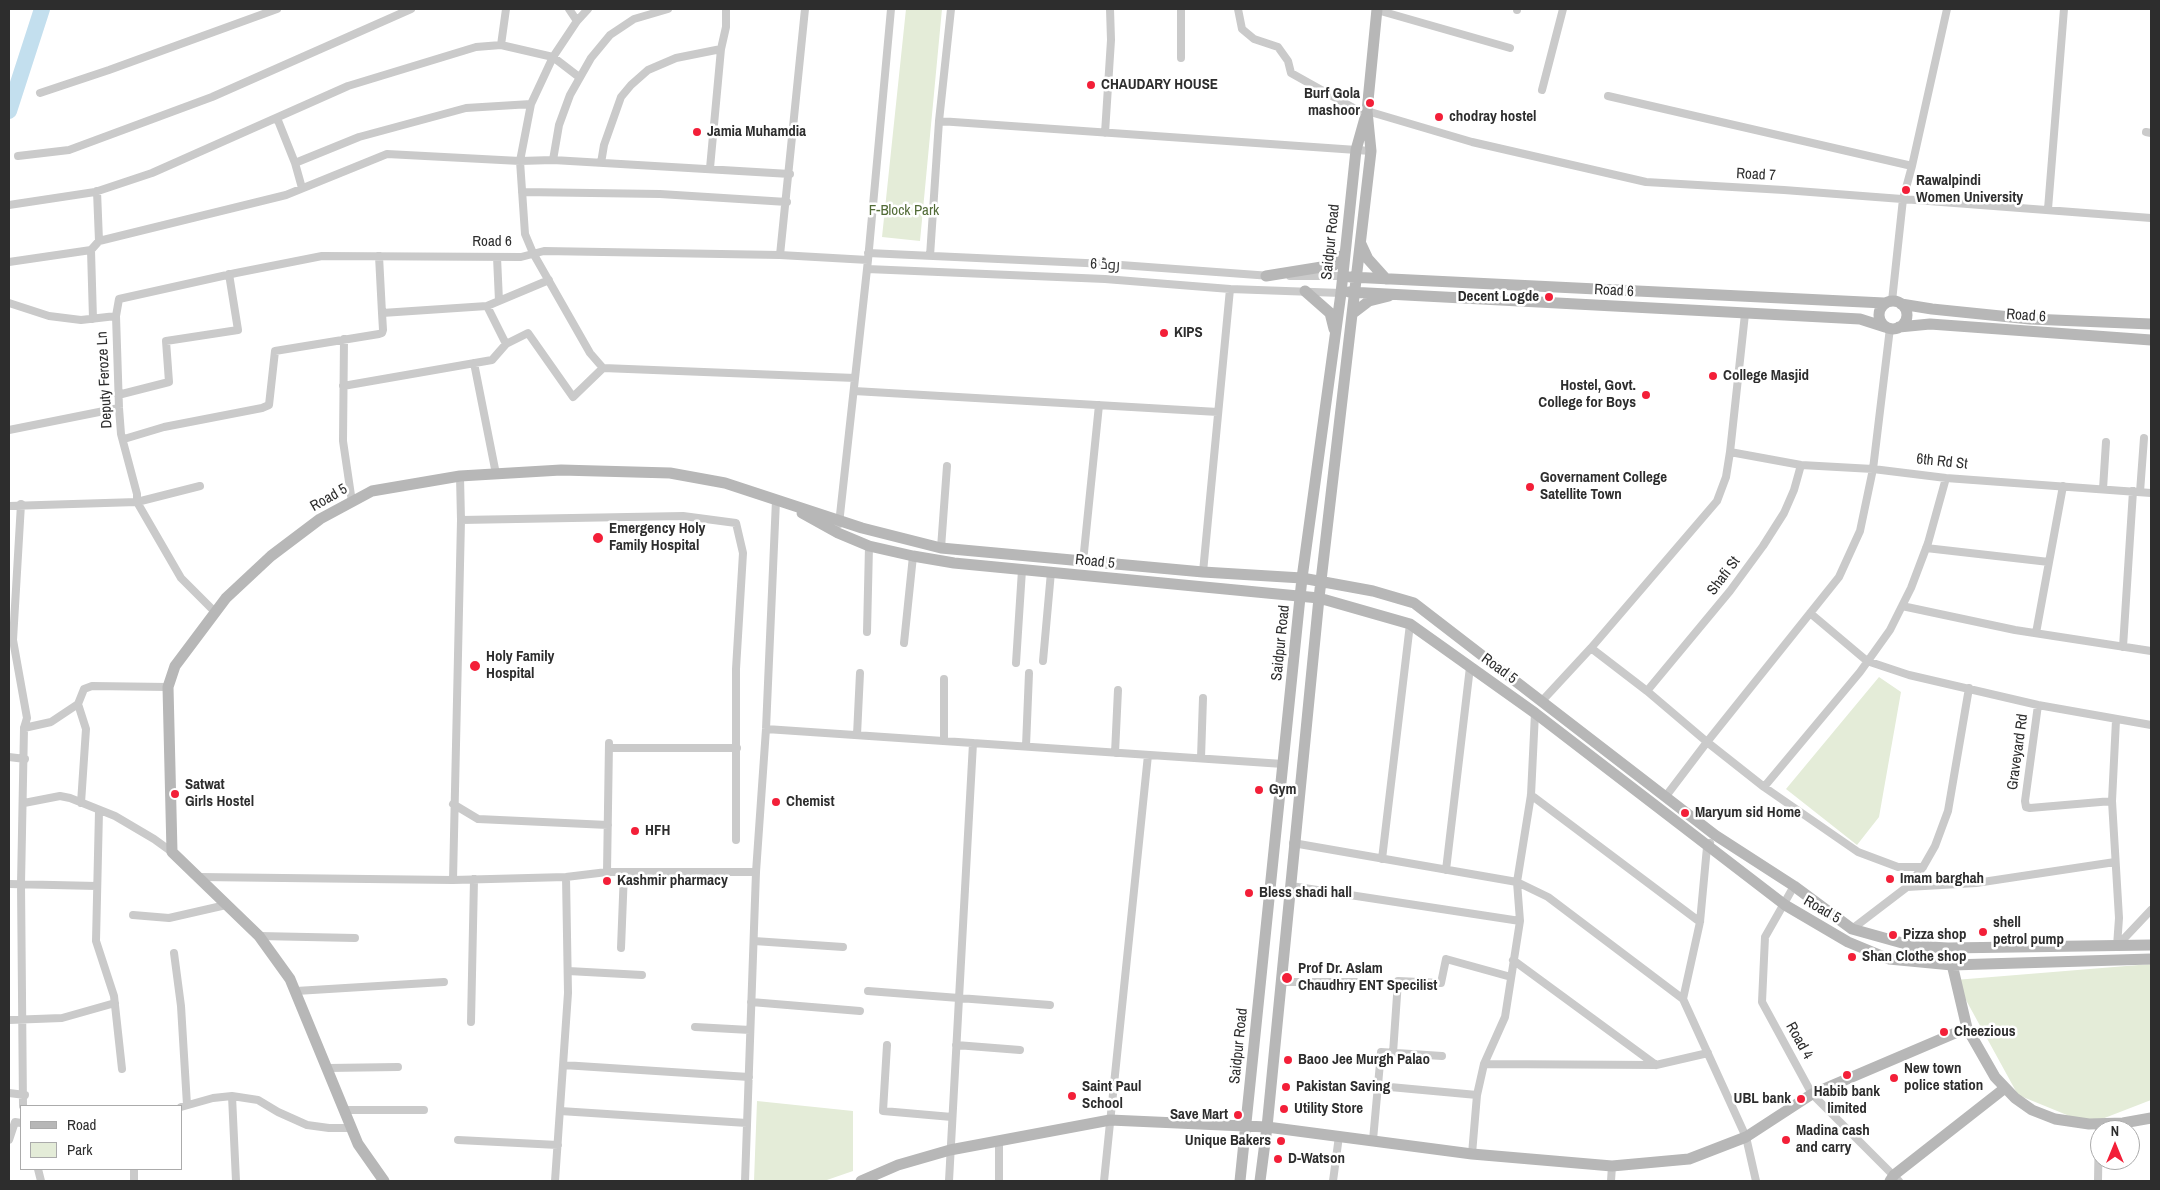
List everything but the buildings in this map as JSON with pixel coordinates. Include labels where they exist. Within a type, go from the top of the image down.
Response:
[{"type":"main road","name":"Saidpur Road","points":[[1240,1181],[1302,578],[1341,293],[1341,276],[1356,150],[1366,113],[1377,9]]},
{"type":"main road","name":"Saidpur Road","points":[[1260,1181],[1282,982],[1319,598],[1371,151],[1366,113]]},
{"type":"main road","points":[[1361,242],[1368,259],[1386,279]]},
{"type":"main road","points":[[1266,276],[1334,265],[1344,254]]},
{"type":"main road","name":"Road 6","points":[[1341,276],[1893,303],[2030,319],[2151,324]]},
{"type":"main road","points":[[1305,291],[1330,314],[1335,333]]},
{"type":"main road","name":"Road 6","points":[[1341,293],[1354,291],[1398,293],[1860,319],[1891,327],[1930,324],[2151,340]]},
{"type":"main road","points":[[1352,314],[1369,301],[1398,293]]},
{"type":"main road","points":[[1893,303],[1905,309],[1906,316],[1905,321],[1891,327],[1879,319],[1878,313],[1893,303]]},
{"type":"main road","name":"Road 5","points":[[172,852],[168,687],[175,666],[226,598],[271,556],[320,519],[372,491],[460,476],[561,470],[670,473],[725,483],[888,535],[942,548],[1083,562],[1321,580],[1373,591],[1414,603],[1715,835],[1794,886],[1852,929],[1913,946],[1948,948],[2151,945]]},
{"type":"main road","name":"Road 5","points":[[776,500],[838,533],[869,546],[913,556],[954,563],[1301,598],[1319,598],[1410,624],[1535,714],[1785,905],[1848,942],[1889,959],[1952,966],[2151,959]]},
{"type":"main road","points":[[172,852],[259,936],[290,979],[358,1144],[382,1181]]},
{"type":"main road","points":[[1948,948],[1967,1028],[1995,1077],[2005,1088],[2032,1110],[2055,1119],[2090,1124]]},
{"type":"main road","points":[[861,1181],[898,1165],[950,1150],[1110,1120],[1246,1125],[1472,1154],[1612,1166],[1690,1159],[1746,1136],[1812,1094],[1967,1028]]},
{"type":"main road","points":[[1894,1179],[2005,1088]]},
{"type":"main road","points":[[2137,1120],[2151,1117]]},
{"type":"street","points":[[40,93],[277,9]]},
{"type":"street","points":[[18,156],[69,150],[212,97],[411,9]]},
{"type":"street","points":[[501,45],[506,9]]},
{"type":"street","points":[[569,9],[577,21]]},
{"type":"street","points":[[588,9],[577,21],[553,57],[531,104],[520,161],[526,234],[534,253],[590,353],[603,368]]},
{"type":"street","points":[[553,160],[559,125],[579,77],[591,58],[610,35],[634,20],[668,9]]},
{"type":"street","points":[[710,168],[721,49],[726,27],[726,9]]},
{"type":"street","points":[[780,255],[790,174],[805,9]]},
{"type":"street","points":[[838,533],[867,269],[891,9]]},
{"type":"street","points":[[930,256],[939,121],[951,9]]},
{"type":"street","points":[[1105,133],[1111,40],[1110,9]]},
{"type":"street","points":[[1181,9],[1181,58]]},
{"type":"street","name":"Road 7","points":[[1238,9],[1242,29],[1254,39],[1278,47],[1288,60],[1291,73],[1366,113],[1472,142],[1646,182],[2048,209],[2151,218]]},
{"type":"street","points":[[1377,9],[1510,48]]},
{"type":"street","points":[[1542,90],[1563,9]]},
{"type":"street","points":[[1893,303],[1904,199],[1947,9]]},
{"type":"street","points":[[2048,209],[2064,9]]},
{"type":"street","points":[[9,205],[97,191],[152,173],[348,86],[476,47],[501,45],[553,57],[579,77]]},
{"type":"street","points":[[601,163],[604,145],[621,97],[631,85],[648,70],[676,58],[721,49]]},
{"type":"street","points":[[1608,96],[1912,166]]},
{"type":"street","points":[[295,162],[359,137],[466,108],[531,104]]},
{"type":"street","points":[[277,118],[295,162],[302,188]]},
{"type":"street","points":[[939,121],[1371,151]]},
{"type":"street","points":[[9,262],[91,250],[99,241],[286,194],[386,154],[520,161],[553,160],[790,174]]},
{"type":"street","points":[[97,191],[99,241]]},
{"type":"street","points":[[522,192],[660,194],[787,202]]},
{"type":"street","points":[[91,250],[93,319]]},
{"type":"street","name":"Road 6","points":[[119,299],[229,274],[322,256],[521,257],[544,251],[868,256]]},
{"type":"street","points":[[124,439],[164,427],[262,408],[269,405],[275,351],[382,333],[379,256]]},
{"type":"street","name":"روڈ 6","points":[[868,256],[960,257],[1107,264],[1266,276],[1341,276]]},
{"type":"street","points":[[497,257],[499,301]]},
{"type":"street","points":[[957,272],[960,257]]},
{"type":"street","points":[[1104,279],[1107,264]]},
{"type":"street","name":"روڈ 6","points":[[867,269],[1104,279],[1230,289],[1341,293]]},
{"type":"street","points":[[118,395],[168,382],[166,341],[238,330],[229,274]]},
{"type":"street","points":[[382,313],[487,306],[549,280]]},
{"type":"street","points":[[1203,572],[1230,289]]},
{"type":"street","name":"Deputy Feroze Ln","points":[[119,299],[116,316],[118,408],[121,434],[124,439],[137,494],[137,502],[182,578],[215,612]]},
{"type":"street","points":[[9,303],[49,316],[81,320],[116,316]]},
{"type":"street","points":[[487,306],[506,344]]},
{"type":"street","points":[[1541,702],[1591,648],[1717,501],[1726,477],[1730,452],[1745,314]]},
{"type":"street","points":[[1666,796],[1706,742],[1839,577],[1860,530],[1874,469],[1891,327]]},
{"type":"street","points":[[343,386],[492,360],[506,344],[528,333],[573,397],[603,368],[855,378]]},
{"type":"street","points":[[344,339],[343,441],[352,502]]},
{"type":"street","points":[[474,363],[496,474]]},
{"type":"street","points":[[854,391],[1218,412]]},
{"type":"street","points":[[1083,562],[1099,405]]},
{"type":"street","points":[[9,430],[118,408]]},
{"type":"street","points":[[2123,647],[2137,492],[2144,438]]},
{"type":"street","points":[[2103,489],[2106,442]]},
{"type":"street","name":"6th Rd St","points":[[1730,452],[1801,465],[1874,469],[1946,478],[2151,493]]},
{"type":"street","name":"Shafi St","points":[[1647,691],[1730,591],[1763,546],[1784,513],[1794,490],[1801,465]]},
{"type":"street","points":[[942,548],[947,466]]},
{"type":"street","points":[[453,880],[453,804],[461,520],[460,476]]},
{"type":"street","points":[[1764,787],[1890,630],[1926,548],[1946,478]]},
{"type":"street","points":[[9,506],[21,504],[137,502],[200,486]]},
{"type":"street","points":[[2036,633],[2063,486]]},
{"type":"street","points":[[745,1181],[756,872],[766,729],[776,500]]},
{"type":"street","points":[[21,504],[13,640],[27,718],[24,728],[25,759],[21,884],[24,1105]]},
{"type":"street","points":[[461,520],[683,516],[736,524],[743,553],[736,669],[736,840]]},
{"type":"street","points":[[866,632],[869,546]]},
{"type":"street","points":[[1926,548],[2049,562]]},
{"type":"street","points":[[904,643],[913,556]]},
{"type":"street","points":[[1016,663],[1022,570]]},
{"type":"street","points":[[1043,661],[1051,572]]},
{"type":"street","points":[[1902,606],[2036,633],[2151,651]]},
{"type":"street","points":[[1810,613],[1867,661],[1909,675],[2038,705],[2151,725]]},
{"type":"street","points":[[1382,859],[1410,624]]},
{"type":"street","points":[[1591,648],[1647,691],[1706,742],[1764,787],[1858,852],[1898,867],[1923,867]]},
{"type":"street","points":[[1446,870],[1470,667]]},
{"type":"street","points":[[857,735],[860,673]]},
{"type":"street","points":[[1026,746],[1029,673]]},
{"type":"street","points":[[944,679],[944,740]]},
{"type":"street","points":[[24,728],[51,722],[78,704],[84,689],[92,686],[168,687]]},
{"type":"street","points":[[1852,929],[1907,887],[1923,867],[1935,846],[1948,811],[1969,688]]},
{"type":"street","points":[[1115,753],[1118,690]]},
{"type":"street","points":[[1201,758],[1203,698]]},
{"type":"street","points":[[78,704],[86,729],[81,803]]},
{"type":"street","name":"Graveyard Rd","points":[[2038,705],[2025,801],[2026,807],[2112,801]]},
{"type":"street","points":[[1472,1154],[1477,1095],[1484,1064],[1505,1017],[1520,922],[1517,882],[1531,795],[1535,714]]},
{"type":"street","points":[[2116,720],[2112,801],[2119,918],[2118,946]]},
{"type":"street","points":[[766,729],[1283,764]]},
{"type":"street","points":[[949,1181],[973,743]]},
{"type":"street","points":[[607,872],[609,746],[737,748]]},
{"type":"street","points":[[1104,1181],[1148,755]]},
{"type":"street","points":[[9,757],[25,759]]},
{"type":"street","points":[[1531,795],[1700,922]]},
{"type":"street","points":[[24,803],[60,796],[115,816],[172,852]]},
{"type":"street","points":[[453,804],[478,819],[608,825]]},
{"type":"street","points":[[99,811],[96,941],[115,1003],[122,1069]]},
{"type":"street","points":[[1683,999],[1700,922],[1707,847],[1715,835]]},
{"type":"street","points":[[1294,843],[1517,882],[1548,897],[1683,999],[1746,1136],[1756,1181]]},
{"type":"street","points":[[1907,887],[1976,882],[2115,862]]},
{"type":"street","points":[[199,877],[453,880],[566,877],[607,872],[756,872]]},
{"type":"street","points":[[621,948],[624,872]]},
{"type":"street","points":[[555,1181],[568,971],[566,877]]},
{"type":"street","points":[[471,1022],[474,879]]},
{"type":"street","points":[[9,884],[97,886]]},
{"type":"street","points":[[1291,886],[1520,922]]},
{"type":"street","name":"Road 4","points":[[1794,886],[1785,905],[1765,937],[1762,1002],[1812,1094],[1894,1179]]},
{"type":"street","points":[[133,915],[169,918],[226,905]]},
{"type":"street","points":[[2118,946],[2151,910]]},
{"type":"street","points":[[259,936],[355,938]]},
{"type":"street","points":[[754,941],[843,947]]},
{"type":"street","points":[[174,952],[182,1006],[184,1106],[213,1098],[232,1096],[258,1100],[278,1112],[307,1125],[351,1128]]},
{"type":"street","points":[[1393,1053],[1398,981],[1441,983],[1446,959],[1511,977]]},
{"type":"street","points":[[1513,960],[1656,1066]]},
{"type":"street","points":[[568,971],[642,975]]},
{"type":"street","points":[[296,992],[444,982]]},
{"type":"street","points":[[1282,982],[1372,982]]},
{"type":"street","points":[[868,991],[1050,1005]]},
{"type":"street","points":[[751,1002],[860,1011]]},
{"type":"street","points":[[9,1020],[62,1018],[115,1003]]},
{"type":"street","points":[[695,1027],[750,1030]]},
{"type":"street","points":[[887,1045],[883,1111],[952,1117]]},
{"type":"street","points":[[956,1045],[1020,1050]]},
{"type":"street","points":[[1373,1140],[1381,1052],[1442,1056]]},
{"type":"street","points":[[1484,1064],[1656,1066],[1708,1053]]},
{"type":"street","points":[[563,1064],[748,1077]]},
{"type":"street","points":[[328,1068],[398,1067]]},
{"type":"street","points":[[1379,1086],[1477,1095]]},
{"type":"street","points":[[9,1094],[25,1095]]},
{"type":"street","points":[[232,1096],[236,1181]]},
{"type":"street","points":[[344,1110],[424,1110]]},
{"type":"street","points":[[560,1111],[747,1123]]},
{"type":"street","points":[[9,1140],[15,1122],[20,1123]]},
{"type":"street","points":[[1333,1181],[1339,1136]]},
{"type":"street","points":[[458,1140],[558,1145]]},
{"type":"street","points":[[999,1181],[1000,1141]]},
{"type":"street","points":[[1611,1181],[1612,1166]]},
{"type":"green space","name":"F-Block Park","points":[[906,9],[942,9],[920,241],[882,237]]},
{"type":"green space","points":[[1879,677],[1901,692],[1879,817],[1857,845],[1786,789]]},
{"type":"green space","points":[[2151,964],[2151,1100],[2099,1120],[2090,1120],[2089,1124],[2018,1095],[1955,980]]},
{"type":"green space","points":[[757,1101],[853,1111],[853,1171],[824,1181],[754,1181]]},
{"type":"waterway","points":[[9,111],[42,9]]},
{"type":"place","name":"CHAUDARY HOUSE","points":[[1091,85]]},
{"type":"place","name":"Burf Gola mashoor","points":[[1370,103]]},
{"type":"place","name":"chodray hostel","points":[[1439,117]]},
{"type":"place","name":"Jamia Muhamdia","points":[[697,132]]},
{"type":"place","name":"Rawalpindi Women University","points":[[1906,190]]},
{"type":"place","name":"Decent Logde","points":[[1549,297]]},
{"type":"place","name":"KIPS","points":[[1164,333]]},
{"type":"place","name":"College Masjid","points":[[1713,376]]},
{"type":"place","name":"Hostel, Govt. College for Boys","points":[[1646,395]]},
{"type":"place","name":"Governament College Satellite Town","points":[[1530,487]]},
{"type":"place","name":"Emergency Holy Family Hospital","points":[[598,538]]},
{"type":"place","name":"Holy Family Hospital","points":[[475,666]]},
{"type":"place","name":"Gym","points":[[1259,790]]},
{"type":"place","name":"Satwat Girls Hostel","points":[[175,794]]},
{"type":"place","name":"Chemist","points":[[776,802]]},
{"type":"place","name":"Maryum sid Home","points":[[1685,813]]},
{"type":"place","name":"HFH","points":[[635,831]]},
{"type":"place","name":"Imam barghah","points":[[1890,879]]},
{"type":"place","name":"Kashmir pharmacy","points":[[607,881]]},
{"type":"place","name":"Bless shadi hall","points":[[1249,893]]},
{"type":"place","name":"shell petrol pump","points":[[1983,932]]},
{"type":"place","name":"Pizza shop","points":[[1893,935]]},
{"type":"place","name":"Shan Clothe shop","points":[[1852,957]]},
{"type":"place","name":"Prof Dr. Aslam Chaudhry ENT Specilist","points":[[1287,978]]},
{"type":"place","name":"Cheezious","points":[[1944,1032]]},
{"type":"place","name":"Baoo Jee Murgh Palao","points":[[1288,1060]]},
{"type":"place","name":"Habib bank limited","points":[[1847,1075]]},
{"type":"place","name":"New town police station","points":[[1894,1078]]},
{"type":"place","name":"Pakistan Saving","points":[[1286,1087]]},
{"type":"place","name":"Saint Paul School","points":[[1072,1096]]},
{"type":"place","name":"UBL bank","points":[[1801,1099]]},
{"type":"place","name":"Utility Store","points":[[1284,1109]]},
{"type":"place","name":"Save Mart","points":[[1238,1115]]},
{"type":"place","name":"Madina cash and carry","points":[[1786,1140]]},
{"type":"place","name":"Unique Bakers","points":[[1281,1141]]},
{"type":"place","name":"D-Watson","points":[[1278,1159]]}]
